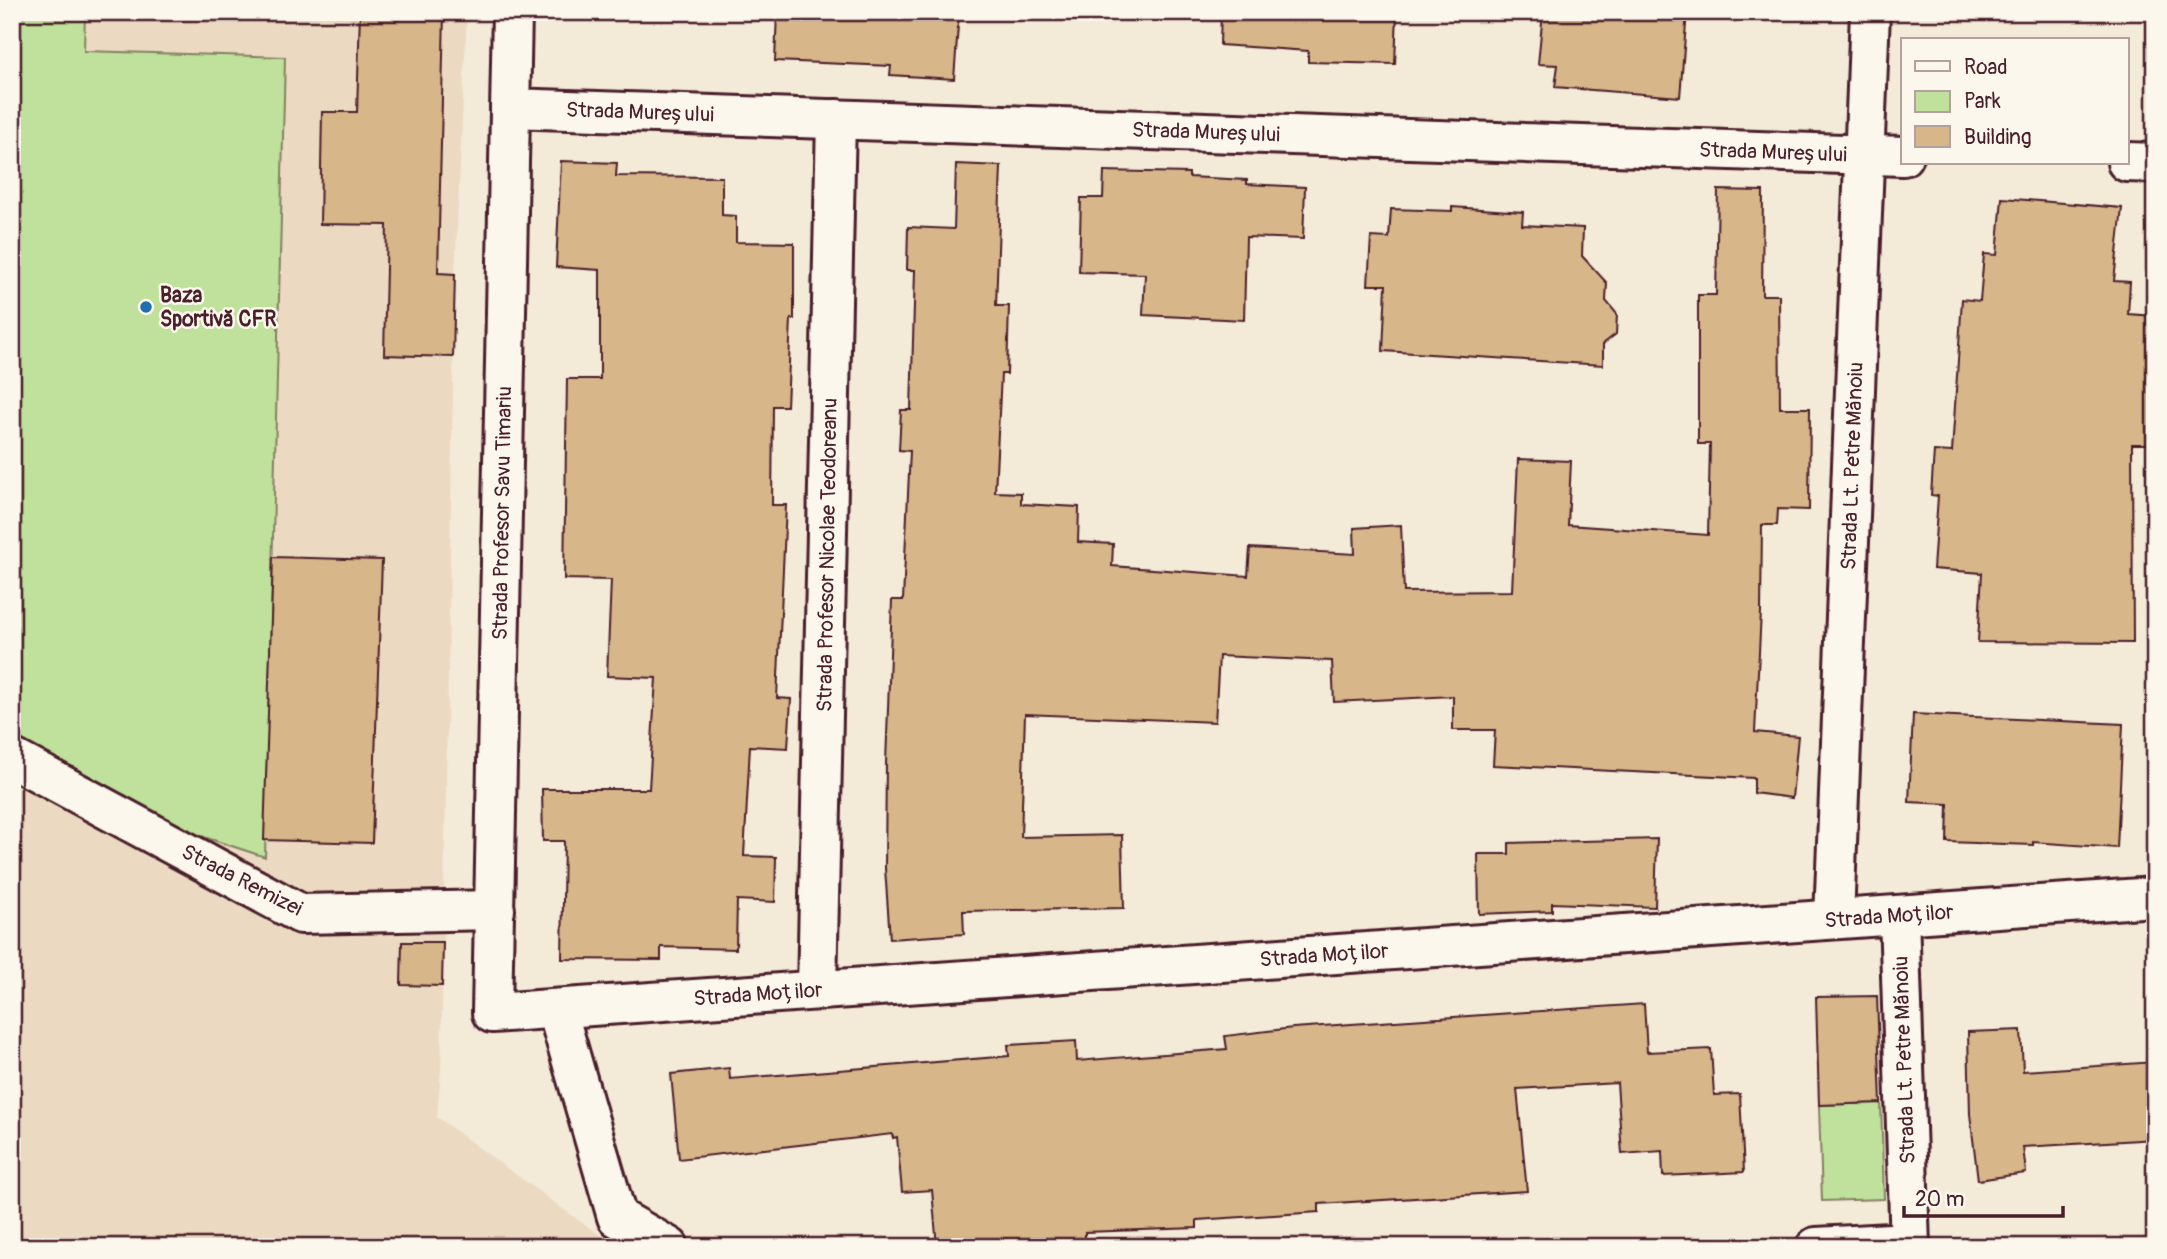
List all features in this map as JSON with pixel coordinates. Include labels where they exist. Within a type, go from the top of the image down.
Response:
[{"type":"street","name":"Strada Profesor Savu Timariu","points":[[492,1013],[512,12]]},
{"type":"street","name":"Strada Lt. Petre Mănoiu","points":[[1835,919],[1870,12]]},
{"type":"street","name":"Strada Mureșului","points":[[510,108],[1901,156]]},
{"type":"street","name":"Strada Profesor Nicolae Teodoreanu","points":[[817,990],[836,119]]},
{"type":"street","points":[[2128,162],[2155,163]]},
{"type":"street","name":"Strada Remizei","points":[[12,758],[301,914],[495,910]]},
{"type":"street","name":"Strada Moților","points":[[492,1013],[2155,897]]},
{"type":"street","name":"Strada Lt. Petre Mănoiu","points":[[1899,915],[1910,1244]]},
{"type":"street","points":[[556,1010],[617,1217],[669,1247]]},
{"type":"street","points":[[1816,1247],[1910,1244]]},
{"type":"shaded area","points":[[12,12],[467,12],[455,274],[441,1071],[437,1117],[618,1247],[12,1247]]},
{"type":"green space","name":"Baza Sportivă CFR","points":[[12,12],[85,12],[84,51],[285,57],[265,857],[189,832],[12,735]]},
{"type":"green space","points":[[1881,1103],[1884,1199],[1822,1201],[1819,1105]]},
{"type":"building","points":[[360,12],[444,12],[438,273],[455,274],[453,357],[384,355],[387,225],[320,224],[322,112],[357,112]]},
{"type":"building","points":[[777,12],[959,12],[954,79],[890,75],[891,66],[775,61]]},
{"type":"building","points":[[1221,12],[1397,12],[1395,64],[1308,62],[1308,51],[1220,45]]},
{"type":"building","points":[[1543,12],[1687,12],[1680,97],[1555,87],[1558,65],[1538,64]]},
{"type":"building","points":[[561,161],[617,163],[616,176],[722,177],[722,215],[736,216],[736,242],[794,243],[794,319],[791,319],[787,406],[773,406],[772,505],[786,505],[777,698],[791,699],[788,748],[750,746],[744,856],[776,857],[775,902],[737,900],[736,949],[661,947],[661,960],[562,959],[564,841],[543,841],[542,789],[649,789],[656,678],[607,676],[611,580],[564,579],[567,379],[600,379],[600,270],[556,267]]},
{"type":"building","points":[[956,164],[1001,166],[996,306],[1009,306],[1007,374],[1001,374],[995,492],[1021,493],[1021,504],[1079,507],[1078,542],[1113,544],[1112,566],[1248,576],[1250,548],[1355,554],[1354,528],[1401,525],[1404,592],[1512,591],[1518,459],[1571,461],[1568,525],[1708,535],[1710,444],[1698,444],[1698,295],[1716,295],[1718,190],[1763,191],[1762,295],[1779,295],[1780,408],[1810,408],[1809,510],[1778,509],[1777,525],[1762,525],[1755,732],[1798,736],[1792,798],[1754,793],[1754,778],[1493,765],[1495,730],[1453,730],[1453,696],[1334,702],[1332,661],[1219,656],[1215,722],[1025,714],[1021,837],[1122,835],[1124,908],[963,911],[964,934],[890,939],[885,868],[886,763],[892,600],[903,600],[910,451],[899,450],[901,410],[911,410],[915,270],[907,270],[908,227],[954,229]]},
{"type":"building","points":[[1104,171],[1189,173],[1189,177],[1247,180],[1247,184],[1305,187],[1303,239],[1246,237],[1244,320],[1143,315],[1145,274],[1079,272],[1081,198],[1103,198]]},
{"type":"building","points":[[2002,198],[2122,208],[2114,281],[2130,282],[2128,314],[2155,316],[2155,444],[2132,444],[2133,643],[1978,642],[1982,573],[1933,569],[1938,496],[1931,495],[1934,451],[1952,452],[1962,299],[1980,301],[1984,254],[1997,255]]},
{"type":"building","points":[[1452,207],[1523,212],[1522,225],[1583,228],[1582,256],[1607,283],[1606,301],[1617,314],[1616,334],[1603,344],[1603,365],[1383,351],[1386,285],[1368,285],[1371,237],[1389,238],[1391,209],[1452,211]]},
{"type":"building","points":[[273,557],[382,560],[372,843],[264,840]]},
{"type":"building","points":[[1913,714],[2123,724],[2117,848],[2033,842],[2033,845],[1947,842],[1948,804],[1909,802]]},
{"type":"building","points":[[1657,839],[1655,907],[1552,903],[1552,911],[1479,914],[1478,854],[1509,854],[1509,843]]},
{"type":"building","points":[[402,942],[443,942],[442,986],[401,985]]},
{"type":"building","points":[[1877,996],[1881,1103],[1819,1105],[1816,997]]},
{"type":"building","points":[[1644,1004],[1647,1052],[1711,1049],[1714,1095],[1740,1094],[1744,1172],[1663,1176],[1662,1151],[1622,1154],[1617,1083],[1517,1089],[1527,1191],[1319,1204],[1319,1212],[1197,1220],[1197,1228],[1085,1232],[1085,1239],[1004,1247],[937,1247],[932,1190],[902,1192],[897,1137],[893,1138],[892,1134],[679,1159],[671,1074],[729,1068],[730,1079],[1009,1056],[1008,1045],[1076,1041],[1077,1061],[1227,1049],[1225,1036],[1293,1028]]},
{"type":"building","points":[[2021,1030],[2023,1071],[2155,1062],[2155,1139],[2023,1147],[2026,1173],[1978,1180],[1970,1114],[1968,1032]]},
{"type":"place","name":"Baza Sportivă CFR","points":[[146,307]]}]
